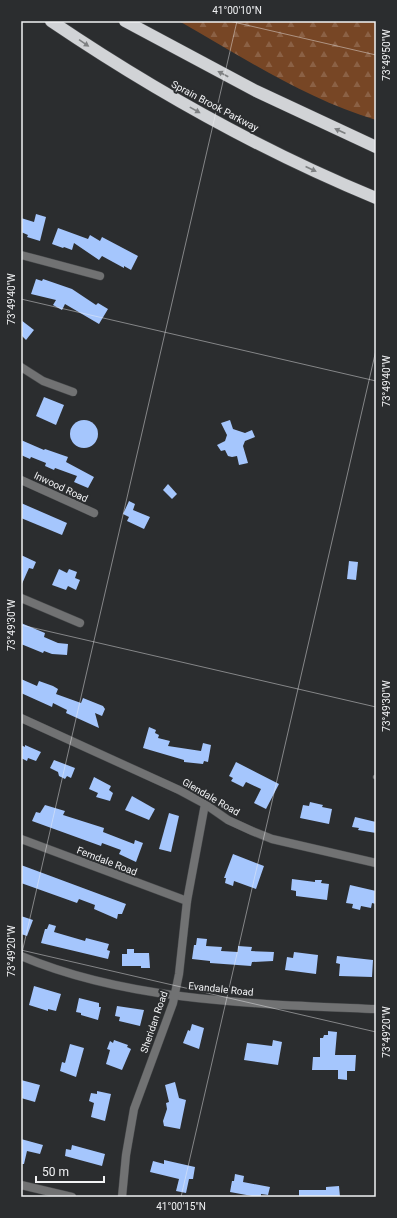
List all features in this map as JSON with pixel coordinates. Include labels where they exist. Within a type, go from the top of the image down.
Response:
[{"type":"highway","name":"Sprain Brook Parkway","points":[[51,21],[130,72],[199,112],[305,166],[376,198]]},
{"type":"highway","points":[[126,21],[256,91],[376,147]]},
{"type":"street","points":[[21,255],[92,276],[100,276]]},
{"type":"street","points":[[21,367],[43,381],[73,392]]},
{"type":"street","name":"Inwood Road","points":[[21,480],[94,513]]},
{"type":"street","points":[[21,598],[80,623]]},
{"type":"street","name":"Glendale Road","points":[[21,718],[180,790],[205,804],[228,820],[272,839],[376,863]]},
{"type":"street","name":"Sheridan Road","points":[[122,1197],[126,1155],[134,1109],[175,994],[179,974],[187,901],[205,804]]},
{"type":"street","name":"Ferndale Road","points":[[21,839],[187,901]]},
{"type":"street","name":"Evandale Road","points":[[21,956],[48,967],[124,987],[262,1004],[376,1009]]},
{"type":"street","points":[[21,1184],[72,1197]]},
{"type":"green space","points":[[179,21],[376,21],[376,120],[325,101],[300,89],[251,63]]},
{"type":"building","points":[[36,214],[46,217],[40,241],[27,237],[28,235],[21,232],[21,218],[34,222]]},
{"type":"building","points":[[58,228],[88,239],[90,235],[100,241],[102,237],[138,256],[131,270],[124,266],[124,268],[102,256],[99,260],[74,243],[72,250],[63,248],[52,244]]},
{"type":"building","points":[[36,279],[42,281],[43,279],[72,289],[96,305],[98,303],[108,309],[99,324],[65,304],[62,310],[53,305],[56,300],[31,294]]},
{"type":"building","points":[[21,320],[34,330],[26,340],[21,335]]},
{"type":"building","points":[[44,397],[64,405],[56,425],[36,416]]},
{"type":"building","points":[[84,420],[94,424],[98,434],[94,444],[84,448],[74,444],[70,434],[74,424]]},
{"type":"building","points":[[230,420],[233,429],[245,433],[252,430],[255,437],[245,441],[243,446],[248,463],[239,465],[237,456],[228,456],[225,450],[221,451],[217,445],[225,441],[227,435],[221,423]]},
{"type":"building","points":[[21,440],[44,450],[45,449],[68,457],[66,462],[94,477],[88,488],[74,482],[77,476],[55,468],[54,470],[45,466],[46,463],[21,455]]},
{"type":"building","points":[[168,484],[177,494],[172,499],[163,490]]},
{"type":"building","points":[[129,501],[135,504],[133,510],[150,517],[144,529],[127,521],[129,517],[123,514]]},
{"type":"building","points":[[21,503],[67,523],[62,535],[21,518]]},
{"type":"building","points":[[21,555],[36,562],[33,569],[29,568],[21,586]]},
{"type":"building","points":[[349,561],[358,562],[356,580],[347,579]]},
{"type":"building","points":[[59,569],[67,573],[69,569],[77,572],[75,578],[80,580],[76,590],[68,586],[66,590],[52,585]]},
{"type":"building","points":[[21,623],[45,633],[44,637],[58,643],[68,644],[67,655],[52,654],[44,651],[43,653],[21,644]]},
{"type":"building","points":[[21,679],[37,686],[39,681],[53,686],[58,689],[56,694],[81,703],[83,698],[103,706],[105,709],[102,716],[95,713],[99,728],[66,713],[67,710],[53,703],[52,707],[21,693]]},
{"type":"building","points":[[149,727],[156,730],[155,733],[159,735],[158,738],[170,741],[168,746],[201,751],[203,743],[211,745],[208,762],[204,761],[203,764],[184,762],[184,760],[143,748]]},
{"type":"building","points":[[21,745],[25,747],[25,745],[41,752],[36,761],[28,758],[27,761],[21,758]]},
{"type":"building","points":[[54,760],[75,768],[71,778],[67,776],[65,779],[59,776],[58,772],[50,768]]},
{"type":"building","points":[[236,762],[279,784],[266,809],[254,803],[261,789],[246,782],[243,787],[231,781],[233,778],[229,776]]},
{"type":"building","points":[[94,777],[111,786],[109,790],[113,793],[110,801],[96,797],[98,793],[89,789]]},
{"type":"building","points":[[132,796],[155,809],[149,820],[125,810]]},
{"type":"building","points":[[310,802],[332,809],[329,824],[300,818],[303,805],[309,806]]},
{"type":"building","points":[[45,805],[65,811],[63,815],[104,828],[103,832],[134,844],[135,840],[143,843],[136,862],[119,854],[121,850],[102,843],[101,846],[32,821],[36,812],[40,813]]},
{"type":"building","points":[[169,813],[179,816],[171,852],[159,849]]},
{"type":"building","points":[[355,817],[376,822],[376,833],[358,830],[359,828],[352,827]]},
{"type":"building","points":[[233,854],[264,866],[256,889],[234,881],[233,886],[225,883],[226,878],[224,878]]},
{"type":"building","points":[[21,865],[126,904],[122,914],[118,914],[117,919],[94,909],[95,905],[79,899],[77,903],[21,883]]},
{"type":"building","points":[[292,879],[315,882],[315,880],[322,880],[321,883],[329,884],[327,900],[296,896],[296,891],[291,890]]},
{"type":"building","points":[[350,885],[376,891],[376,904],[372,903],[371,908],[361,906],[360,910],[352,908],[353,904],[346,903]]},
{"type":"building","points":[[21,916],[33,920],[27,936],[21,934]]},
{"type":"building","points":[[49,924],[56,926],[54,932],[85,941],[86,938],[109,944],[107,950],[110,951],[108,959],[41,943],[45,929],[47,929]]},
{"type":"building","points":[[197,938],[207,939],[206,946],[222,947],[221,951],[238,952],[238,946],[252,947],[251,951],[274,952],[273,961],[252,962],[251,966],[210,963],[210,961],[192,959],[194,945],[196,945]]},
{"type":"building","points":[[127,949],[134,949],[134,953],[149,953],[150,968],[141,968],[141,966],[122,966],[122,954],[127,954]]},
{"type":"building","points":[[294,952],[318,955],[316,974],[285,970],[287,957],[293,958]]},
{"type":"building","points":[[337,956],[373,960],[372,977],[339,976],[340,964],[336,963]]},
{"type":"building","points":[[34,986],[61,994],[56,1011],[48,1009],[48,1011],[29,1005]]},
{"type":"building","points":[[79,998],[99,1003],[99,1007],[101,1007],[98,1020],[76,1012]]},
{"type":"building","points":[[117,1006],[144,1010],[140,1026],[119,1021],[120,1017],[115,1016]]},
{"type":"building","points":[[192,1024],[204,1028],[199,1049],[183,1043]]},
{"type":"building","points":[[328,1031],[337,1032],[335,1055],[356,1055],[355,1071],[347,1071],[347,1080],[338,1079],[338,1070],[312,1070],[313,1057],[320,1057],[320,1038],[323,1038],[324,1035],[328,1035]]},
{"type":"building","points":[[114,1040],[128,1045],[127,1047],[131,1049],[122,1070],[106,1064],[110,1050],[107,1049],[110,1041],[113,1043]]},
{"type":"building","points":[[273,1040],[282,1042],[278,1065],[244,1060],[247,1043],[272,1046]]},
{"type":"building","points":[[70,1044],[84,1048],[76,1077],[60,1071],[62,1062],[65,1063]]},
{"type":"building","points":[[21,1080],[40,1085],[35,1102],[21,1098]]},
{"type":"building","points":[[175,1082],[179,1098],[186,1100],[180,1129],[164,1126],[163,1121],[167,1109],[166,1103],[169,1102],[165,1085]]},
{"type":"building","points":[[97,1091],[111,1094],[105,1121],[91,1117],[94,1103],[89,1101],[91,1093],[97,1094]]},
{"type":"building","points":[[21,1139],[43,1145],[40,1154],[27,1151],[24,1164],[21,1164]]},
{"type":"building","points":[[72,1145],[105,1154],[102,1166],[65,1156],[66,1149],[71,1150]]},
{"type":"building","points":[[164,1160],[195,1167],[193,1179],[189,1179],[186,1193],[176,1191],[179,1179],[150,1172],[153,1161],[164,1164]]},
{"type":"building","points":[[235,1174],[244,1176],[243,1182],[270,1187],[268,1195],[261,1194],[261,1197],[258,1197],[230,1192]]},
{"type":"building","points":[[339,1186],[340,1197],[299,1197],[299,1190],[326,1190],[326,1187]]}]
